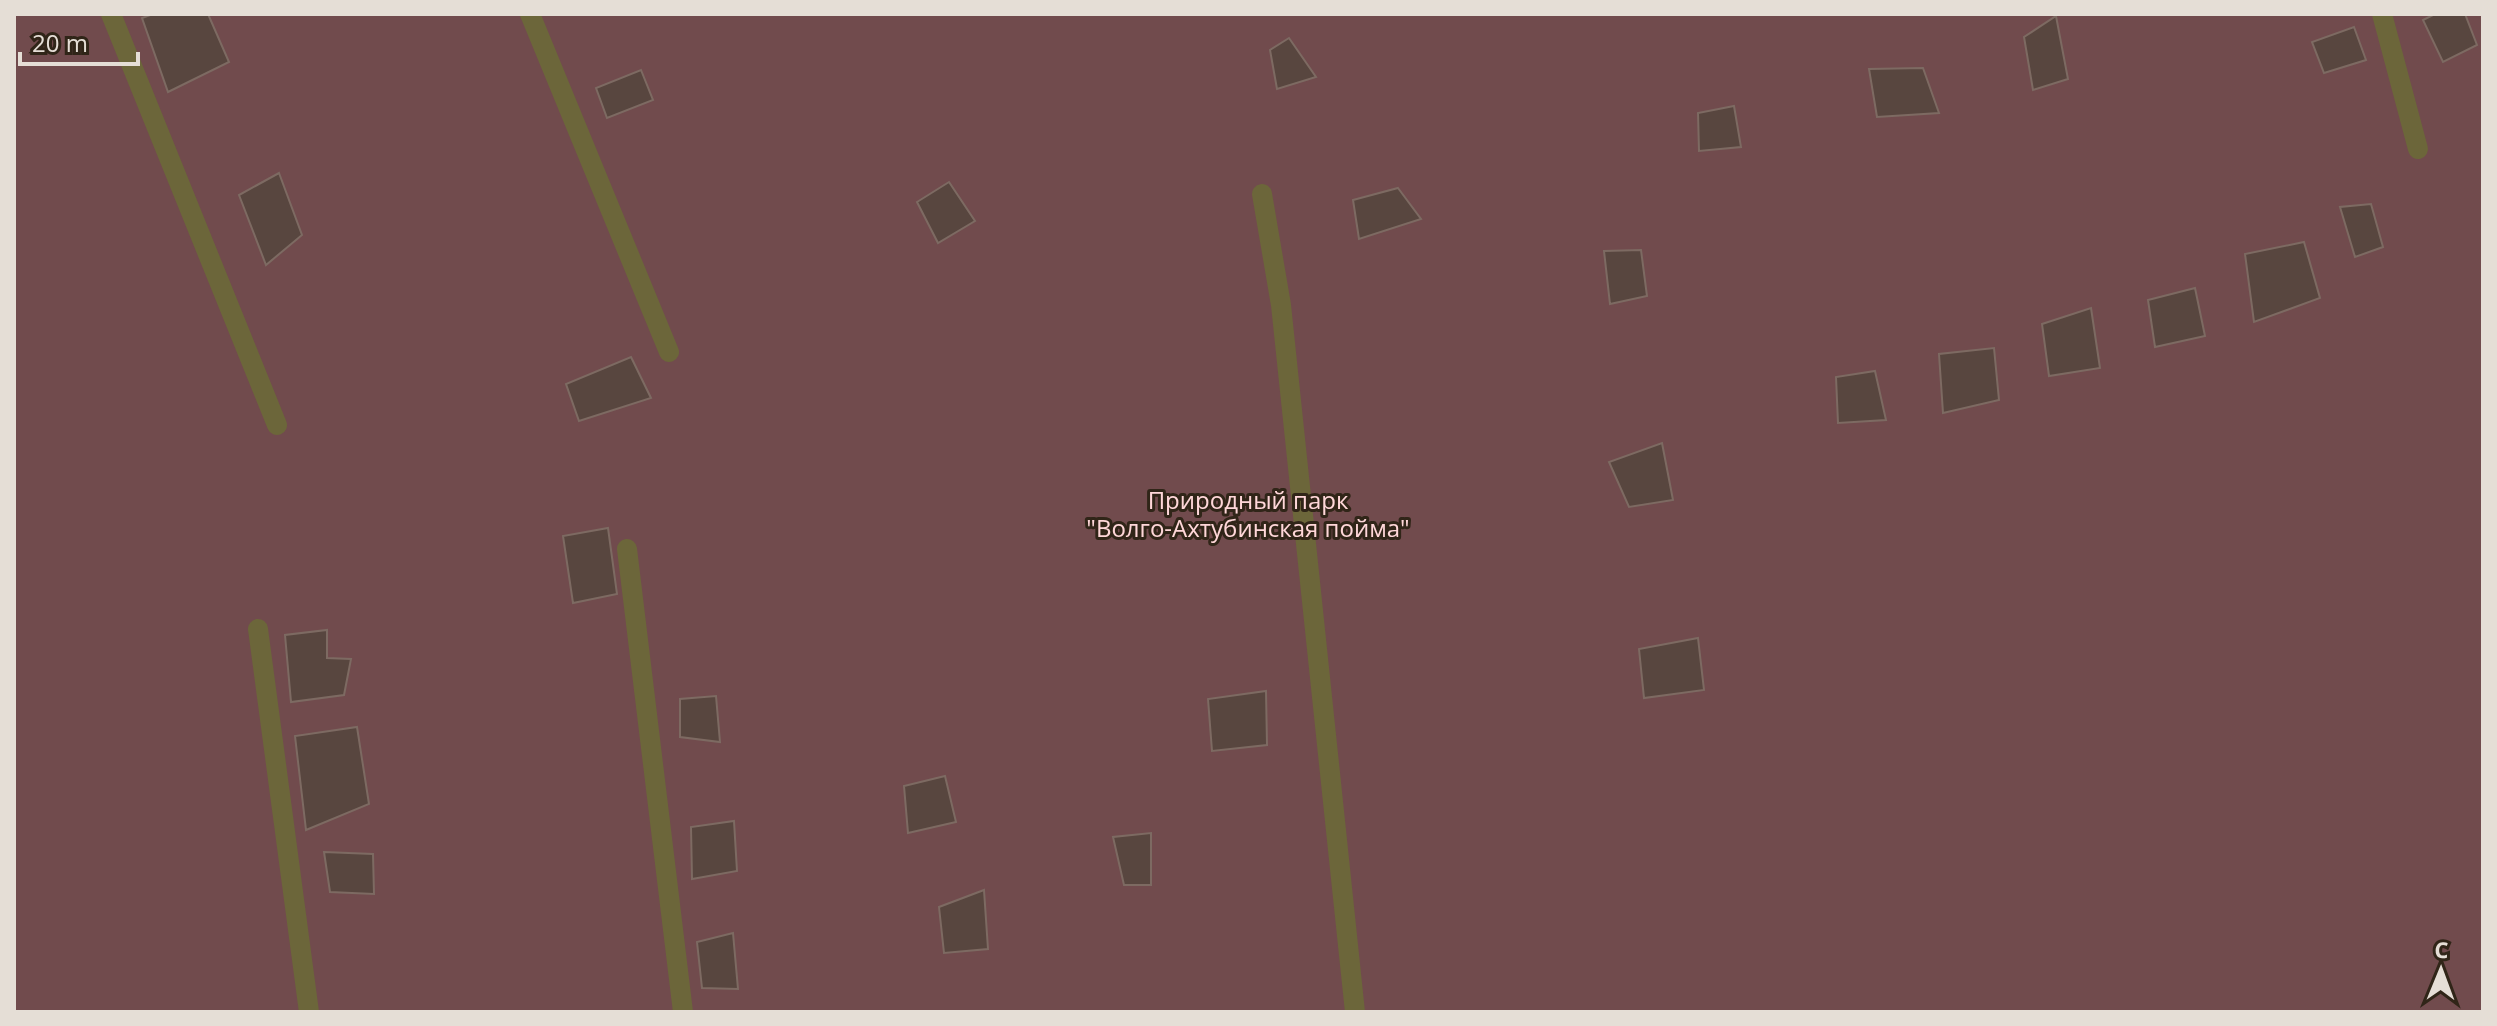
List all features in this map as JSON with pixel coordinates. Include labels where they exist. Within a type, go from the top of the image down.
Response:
[{"type":"street","points":[[111,14],[277,425]]},
{"type":"street","points":[[530,14],[669,352]]},
{"type":"street","points":[[2382,14],[2418,149]]},
{"type":"street","points":[[1262,194],[1281,305],[1355,1012]]},
{"type":"street","points":[[627,549],[683,1012]]},
{"type":"street","points":[[258,629],[309,1012]]},
{"type":"green space","name":"Природный парк \"Волго-Ахтубинская пойма\"","points":[[14,14],[2483,14],[2483,1012],[14,1012]]},
{"type":"building","points":[[153,14],[208,14],[229,62],[168,92],[142,18]]},
{"type":"building","points":[[2435,14],[2465,14],[2477,45],[2443,62],[2423,20]]},
{"type":"building","points":[[2056,16],[2068,79],[2033,90],[2024,37]]},
{"type":"building","points":[[2354,27],[2366,60],[2324,73],[2312,42]]},
{"type":"building","points":[[1289,38],[1316,77],[1277,89],[1270,50]]},
{"type":"building","points":[[1923,68],[1939,113],[1877,117],[1869,69]]},
{"type":"building","points":[[641,70],[653,100],[607,118],[596,88]]},
{"type":"building","points":[[1734,106],[1741,147],[1699,151],[1698,113]]},
{"type":"building","points":[[279,173],[302,235],[266,265],[239,195]]},
{"type":"building","points":[[949,182],[975,221],[938,243],[917,202]]},
{"type":"building","points":[[1398,188],[1421,219],[1359,239],[1353,200]]},
{"type":"building","points":[[2371,204],[2383,247],[2355,257],[2340,207]]},
{"type":"building","points":[[2304,242],[2320,298],[2254,322],[2245,254]]},
{"type":"building","points":[[1641,250],[1647,296],[1610,304],[1604,251]]},
{"type":"building","points":[[2195,288],[2205,336],[2155,347],[2148,300]]},
{"type":"building","points":[[2091,308],[2100,368],[2049,376],[2042,324]]},
{"type":"building","points":[[1994,348],[1999,400],[1943,413],[1939,354]]},
{"type":"building","points":[[631,357],[651,398],[579,421],[566,384]]},
{"type":"building","points":[[1875,371],[1886,420],[1838,423],[1836,377]]},
{"type":"building","points":[[1662,443],[1673,500],[1629,507],[1609,462]]},
{"type":"building","points":[[608,528],[617,594],[573,603],[563,536]]},
{"type":"building","points":[[327,630],[327,658],[351,659],[344,695],[291,702],[285,635]]},
{"type":"building","points":[[1698,638],[1704,690],[1644,698],[1639,649]]},
{"type":"building","points":[[1266,691],[1267,745],[1212,751],[1208,699]]},
{"type":"building","points":[[716,696],[720,742],[680,737],[680,699]]},
{"type":"building","points":[[357,727],[369,804],[306,830],[295,736]]},
{"type":"building","points":[[945,776],[956,822],[908,833],[904,786]]},
{"type":"building","points":[[734,821],[737,871],[692,879],[691,827]]},
{"type":"building","points":[[1151,833],[1151,885],[1124,885],[1113,837]]},
{"type":"building","points":[[324,852],[373,854],[374,894],[330,892]]},
{"type":"building","points":[[984,890],[988,949],[944,953],[939,907]]},
{"type":"building","points":[[733,933],[738,989],[702,988],[697,942]]}]
